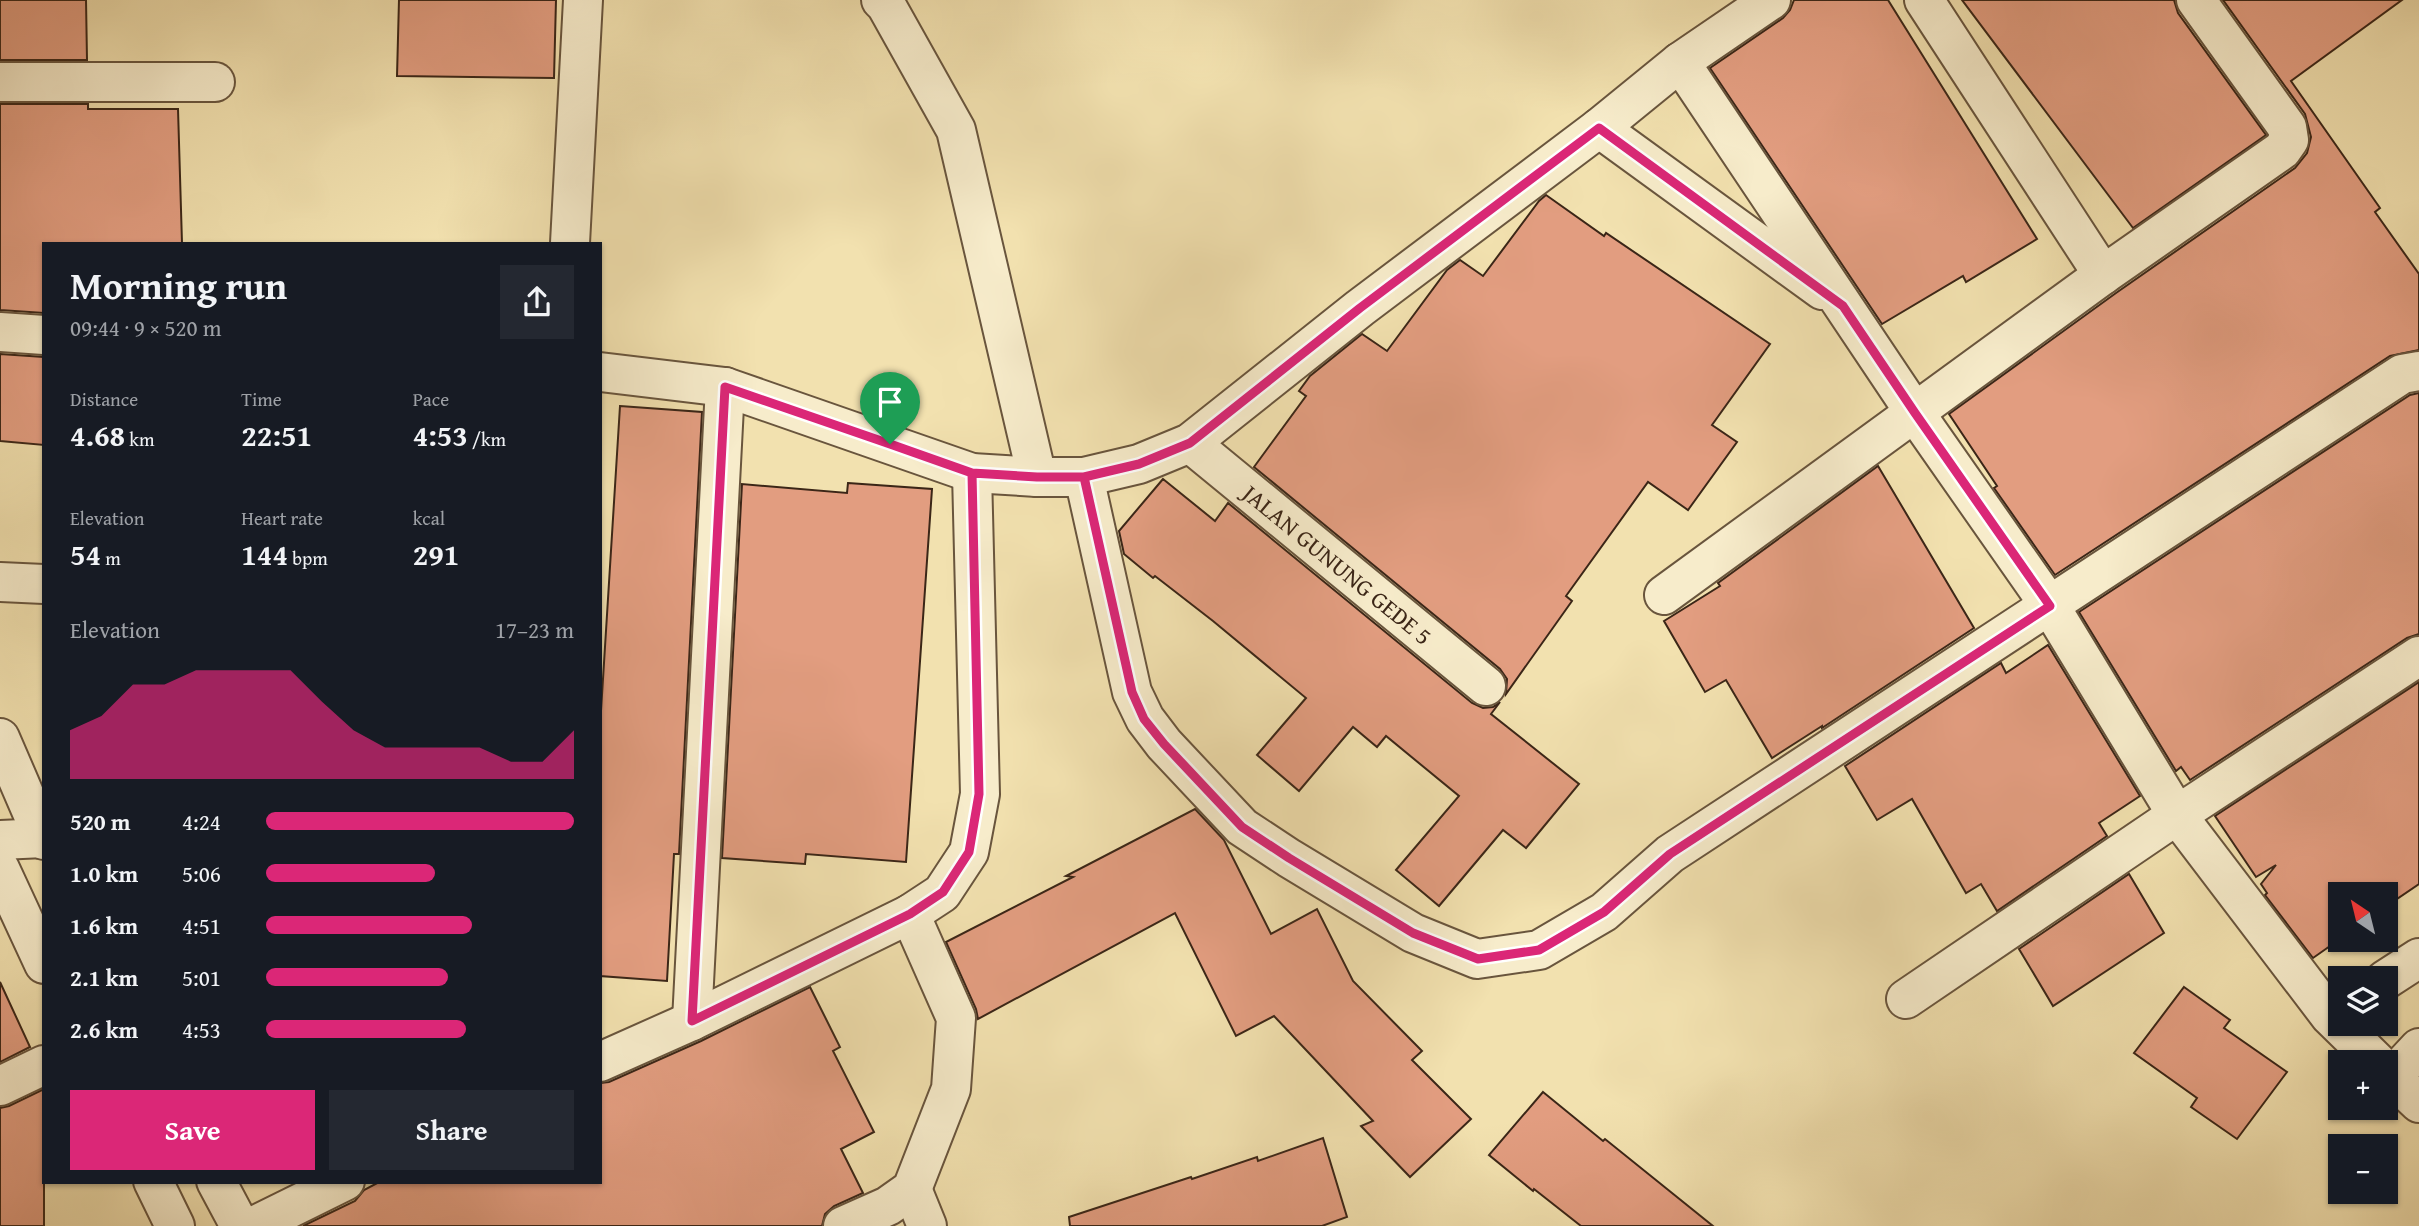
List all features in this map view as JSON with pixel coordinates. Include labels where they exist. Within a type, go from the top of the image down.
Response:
[{"type":"street","points":[[570,242],[583,0]]},
{"type":"street","points":[[881,0],[956,130],[1037,477]]},
{"type":"street","points":[[602,372],[725,387],[972,473],[1084,477],[1139,464],[1190,443],[1360,308],[1599,128],[1680,62],[1771,0]]},
{"type":"street","points":[[1924,0],[2103,275]]},
{"type":"street","points":[[1664,595],[2103,275],[2282,150],[2288,140],[2287,127],[2196,0]]},
{"type":"street","points":[[1680,62],[1915,413],[2050,606],[2177,815],[2328,1004]]},
{"type":"street","points":[[0,82],[215,82]]},
{"type":"street","points":[[1599,128],[1843,306]]},
{"type":"street","points":[[0,331],[42,335]]},
{"type":"street","points":[[1084,477],[1132,692],[1144,719],[1164,744],[1242,827],[1413,933],[1478,959],[1539,950],[1604,912],[1670,854],[2402,374],[2419,371]]},
{"type":"street","points":[[692,1021],[725,387]]},
{"type":"street","name":"JALAN GUNUNG GEDE 5","points":[[1190,443],[1486,686]]},
{"type":"street","points":[[602,1061],[692,1021],[910,914],[943,892],[969,852],[979,794],[972,473]]},
{"type":"street","points":[[0,582],[42,584]]},
{"type":"street","points":[[1906,999],[2177,815],[2419,656]]},
{"type":"street","points":[[0,738],[42,837]]},
{"type":"street","points":[[0,839],[42,839]]},
{"type":"street","points":[[0,869],[42,960]]},
{"type":"street","points":[[843,1226],[888,1206],[912,1189],[951,1089],[956,1018],[910,914]]},
{"type":"street","points":[[2398,972],[2419,958]]},
{"type":"street","points":[[2355,1036],[2367,1050]]},
{"type":"street","points":[[2398,1061],[2419,1048]]},
{"type":"street","points":[[0,1086],[42,1066]]},
{"type":"street","points":[[2398,1083],[2419,1103]]},
{"type":"street","points":[[154,1184],[175,1226]]},
{"type":"street","points":[[218,1184],[240,1226]]},
{"type":"street","points":[[254,1226],[339,1184]]},
{"type":"street","points":[[912,1189],[927,1226]]},
{"type":"building","points":[[0,0],[86,0],[87,60],[0,60]]},
{"type":"building","points":[[399,0],[556,0],[554,78],[397,76]]},
{"type":"building","points":[[1794,0],[1888,0],[2037,239],[1966,282],[1963,276],[1882,324],[1710,68],[1783,18]]},
{"type":"building","points":[[1962,0],[2174,0],[2178,13],[2266,135],[2133,228]]},
{"type":"building","points":[[2223,0],[2402,0],[2291,81],[2380,208],[2375,212],[2419,274],[2419,350],[2390,356],[2055,575],[1994,488],[1997,486],[1949,414],[2295,168],[2307,153],[2311,137],[2305,114]]},
{"type":"building","points":[[0,104],[88,104],[88,109],[178,109],[182,242],[42,242],[42,313],[0,310]]},
{"type":"building","points":[[1546,195],[1770,344],[1712,425],[1737,442],[1688,510],[1648,482],[1566,596],[1572,601],[1506,694],[1507,679],[1500,669],[1254,467],[1306,396],[1299,391],[1310,376],[1362,334],[1387,351],[1447,270],[1460,260],[1483,276]]},
{"type":"building","points":[[0,354],[42,357],[42,445],[0,441]]},
{"type":"building","points":[[2419,393],[2419,634],[2407,638],[2190,780],[2181,767],[2176,771],[2079,612],[2410,395]]},
{"type":"building","points":[[620,406],[702,412],[679,854],[674,854],[667,981],[602,976],[602,695]]},
{"type":"building","points":[[1878,466],[1974,628],[1772,758],[1726,680],[1705,692],[1664,621],[1720,586],[1718,583]]},
{"type":"building","points":[[1163,479],[1215,521],[1228,503],[1472,703],[1483,708],[1493,707],[1500,702],[1491,714],[1579,784],[1526,848],[1503,830],[1439,906],[1396,870],[1459,796],[1386,736],[1377,747],[1353,727],[1299,791],[1257,755],[1306,698],[1213,621],[1124,554],[1119,531]]},
{"type":"building","points":[[848,483],[932,489],[906,862],[806,854],[805,864],[722,858],[742,484],[847,493]]},
{"type":"building","points":[[2048,645],[2140,796],[2099,823],[2107,836],[1997,911],[1981,884],[1966,893],[1912,799],[1877,820],[1845,766],[2001,663],[2006,673]]},
{"type":"building","points":[[2419,682],[2419,884],[2398,898],[2398,882],[2328,882],[2328,947],[2313,958],[2265,895],[2267,893],[2261,884],[2276,865],[2256,877],[2215,816]]},
{"type":"building","points":[[1195,809],[1224,840],[1271,934],[1317,909],[1353,981],[1422,1051],[1412,1060],[1471,1119],[1410,1177],[1361,1126],[1373,1121],[1274,1016],[1236,1036],[1175,913],[978,1019],[946,942],[1073,877],[1066,876]]},
{"type":"building","points":[[2129,874],[2164,933],[2053,1006],[2019,949]]},
{"type":"building","points":[[0,982],[30,1047],[0,1062]]},
{"type":"building","points":[[810,987],[840,1047],[833,1051],[874,1132],[841,1149],[863,1193],[834,1206],[825,1214],[822,1226],[303,1226],[355,1201],[364,1190],[375,1184],[602,1184],[602,1083],[701,1041]]},
{"type":"building","points":[[2184,987],[2230,1020],[2224,1028],[2287,1072],[2237,1139],[2191,1107],[2197,1098],[2134,1053]]},
{"type":"building","points":[[42,1090],[44,1226],[0,1226],[0,1108]]},
{"type":"building","points":[[1543,1092],[1713,1226],[1581,1226],[1534,1189],[1533,1191],[1489,1155]]},
{"type":"building","points":[[1323,1138],[1347,1217],[1322,1226],[1070,1226],[1069,1217],[1257,1157],[1258,1161]]},
{"type":"route","points":[[890,444],[725,387],[692,1021],[910,914],[943,892],[969,852],[979,794],[972,473],[1084,477],[1139,464],[1190,443],[1360,308],[1599,128],[1843,306],[2050,606],[1670,854],[1604,912],[1539,950],[1478,959],[1413,933],[1242,827],[1164,744],[1144,719],[1132,692],[1084,477],[1037,477],[972,473],[890,444]]}]
